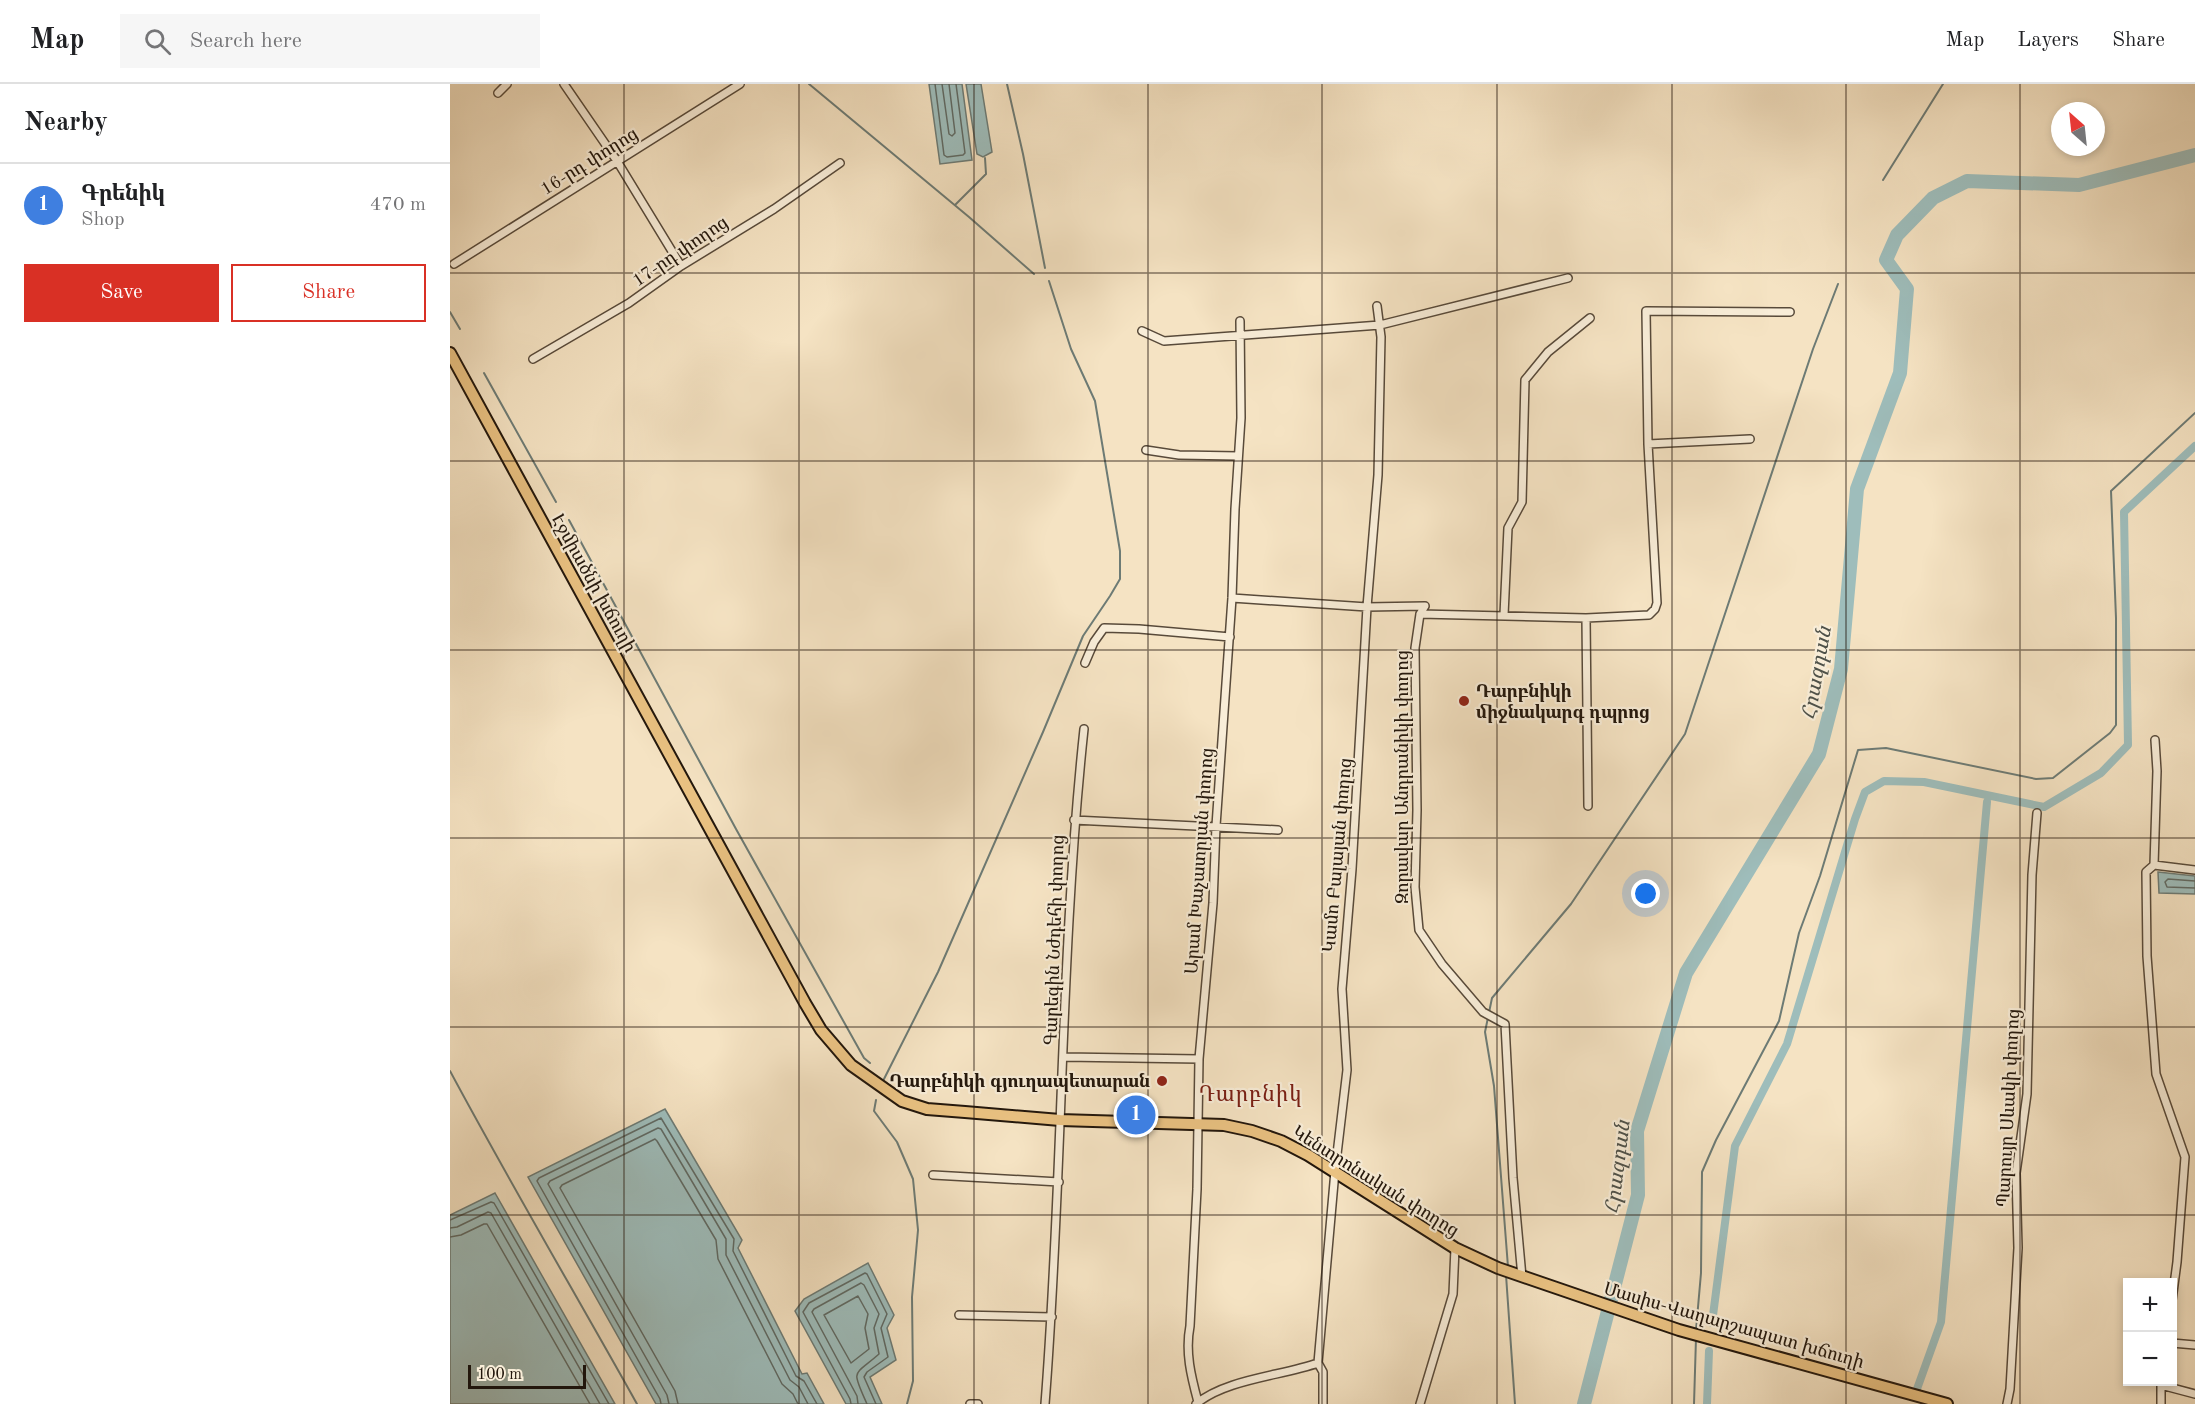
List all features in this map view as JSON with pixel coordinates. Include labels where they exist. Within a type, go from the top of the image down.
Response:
[{"type":"main road","name":"Էջմիածնի խճուղի","points":[[450,353],[821,1029],[851,1065],[869,1078]]},
{"type":"main road","name":"Կենտրոնական փողոց","points":[[869,1078],[902,1101],[927,1109],[1060,1120],[1235,1126],[1268,1136],[1335,1171],[1455,1248],[1518,1275]]},
{"type":"main road","name":"Մասիս-Վաղարշապատ խճուղի","points":[[1518,1275],[1686,1333],[1947,1404]]},
{"type":"street","points":[[498,93],[507,84]]},
{"type":"street","points":[[564,84],[617,161],[681,266]]},
{"type":"street","name":"16-րդ փողոց","points":[[454,264],[740,84]]},
{"type":"street","name":"17-րդ փողոց","points":[[533,359],[629,303],[681,266],[774,209],[840,163]]},
{"type":"street","points":[[1142,331],[1164,341],[1380,325],[1568,278]]},
{"type":"street","name":"Կամո Բալայան փողոց","points":[[1323,1404],[1323,1372],[1318,1363],[1335,1171],[1347,1070],[1342,989],[1378,475],[1381,337],[1377,306]]},
{"type":"street","points":[[1420,614],[1586,618],[1649,615],[1655,609],[1657,594],[1648,444],[1646,311],[1790,312]]},
{"type":"street","points":[[1504,615],[1509,528],[1522,502],[1526,380],[1548,352],[1590,318]]},
{"type":"street","name":"Արամ Խաչատրյան փողոց","points":[[1197,1403],[1186,1343],[1190,1326],[1197,1189],[1199,1059],[1213,903],[1216,826],[1230,637],[1241,418],[1240,321]]},
{"type":"street","points":[[1648,444],[1749,439]]},
{"type":"street","points":[[1146,450],[1179,455],[1238,456]]},
{"type":"street","points":[[1232,598],[1367,607],[1425,606],[1420,614]]},
{"type":"street","name":"Զորավար Անդրանիկի փողոց","points":[[1420,614],[1415,648],[1417,810],[1415,887],[1419,930],[1442,964],[1483,1012],[1505,1024],[1518,1275]]},
{"type":"street","points":[[1586,618],[1588,806]]},
{"type":"street","points":[[1084,663],[1104,628],[1230,637]]},
{"type":"street","name":"Գարեգին Նժդեհի փողոց","points":[[1045,1404],[1059,1182],[1074,820],[1084,729]]},
{"type":"street","points":[[2155,740],[2157,771],[2154,865],[2146,872],[2146,932],[2156,1074],[2185,1157],[2175,1278]]},
{"type":"street","name":"Պարույր Սևակի փողոց","points":[[2007,1404],[2010,1389],[2018,1248],[2016,1173],[2027,1094],[2032,875],[2037,813]]},
{"type":"street","points":[[1074,820],[1278,830]]},
{"type":"street","points":[[2154,865],[2195,870]]},
{"type":"street","points":[[1064,1057],[1199,1059]]},
{"type":"street","points":[[933,1175],[1059,1182]]},
{"type":"street","points":[[1420,1404],[1453,1294],[1455,1248]]},
{"type":"street","points":[[959,1315],[1052,1317]]},
{"type":"street","points":[[2177,1343],[2195,1345]]},
{"type":"street","points":[[1197,1403],[1218,1391],[1237,1384],[1318,1363]]},
{"type":"street","points":[[2161,1386],[2161,1404]]},
{"type":"street","points":[[2170,1386],[2195,1394]]},
{"type":"street","points":[[970,1404],[978,1404]]},
{"type":"water","points":[[929,84],[962,84],[972,160],[940,164]]},
{"type":"water","points":[[966,84],[981,84],[992,152],[983,157],[977,154]]},
{"type":"water","points":[[2158,872],[2195,876],[2195,894],[2159,893]]},
{"type":"water","points":[[665,1109],[742,1240],[738,1248],[802,1374],[807,1373],[824,1404],[656,1404],[528,1177]]},
{"type":"water","points":[[495,1193],[615,1404],[450,1404],[450,1215]]},
{"type":"water","points":[[868,1263],[894,1315],[887,1328],[896,1360],[870,1377],[882,1404],[846,1404],[795,1311],[804,1299]]},
{"type":"waterway","points":[[809,84],[1034,274]]},
{"type":"waterway","points":[[1007,84],[1045,268]]},
{"type":"waterway","points":[[1883,180],[1943,84]]},
{"type":"waterway","name":"Հրազդան","points":[[1584,1404],[1638,1195],[1637,1131],[1686,973],[1819,754],[1841,669],[1857,489],[1900,373],[1907,289],[1886,260],[1897,235],[1933,198],[1967,181],[2079,185],[2195,155]]},
{"type":"waterway","points":[[955,205],[986,174],[985,158]]},
{"type":"waterway","points":[[884,1079],[938,972],[1083,636],[1120,579],[1120,551],[1095,401],[1071,349],[1049,281]]},
{"type":"waterway","points":[[1508,1267],[1494,1086],[1485,1032],[1492,998],[1571,904],[1685,734],[1813,349],[1838,284]]},
{"type":"waterway","points":[[450,312],[460,329]]},
{"type":"waterway","points":[[484,373],[556,502]]},
{"type":"waterway","points":[[1696,1330],[1701,1273],[1702,1172],[1716,1140],[1779,1021],[1799,933],[1820,876],[1858,750],[1886,748],[2036,779],[2053,778],[2110,733],[2116,725],[2116,618],[2111,491],[2195,413]]},
{"type":"waterway","points":[[1712,1323],[1735,1146],[1787,1044],[1865,792],[1884,781],[1924,782],[2044,807],[2101,773],[2128,745],[2124,512],[2195,446]]},
{"type":"waterway","points":[[569,520],[736,829],[864,1058],[870,1063]]},
{"type":"waterway","points":[[1917,1389],[1941,1322],[1987,802]]},
{"type":"waterway","points":[[450,1071],[637,1404]]},
{"type":"waterway","points":[[876,1100],[874,1111],[897,1142],[913,1179],[918,1230],[912,1297],[913,1381],[907,1404]]},
{"type":"waterway","points":[[1506,1275],[1515,1404]]},
{"type":"waterway","points":[[1694,1404],[1696,1338]]},
{"type":"waterway","points":[[1707,1404],[1709,1351]]},
{"type":"place","name":"Դարբնիկի միջնակարգ դպրոց","points":[[1464,701]]},
{"type":"place","name":"Դարբնիկի գյուղապետարան","points":[[1162,1081]]},
{"type":"place","name":"Գրենիկ","points":[[1136,1115]]},
{"type":"district","name":"Դարբնիկ","points":[[1251,1094]]}]
